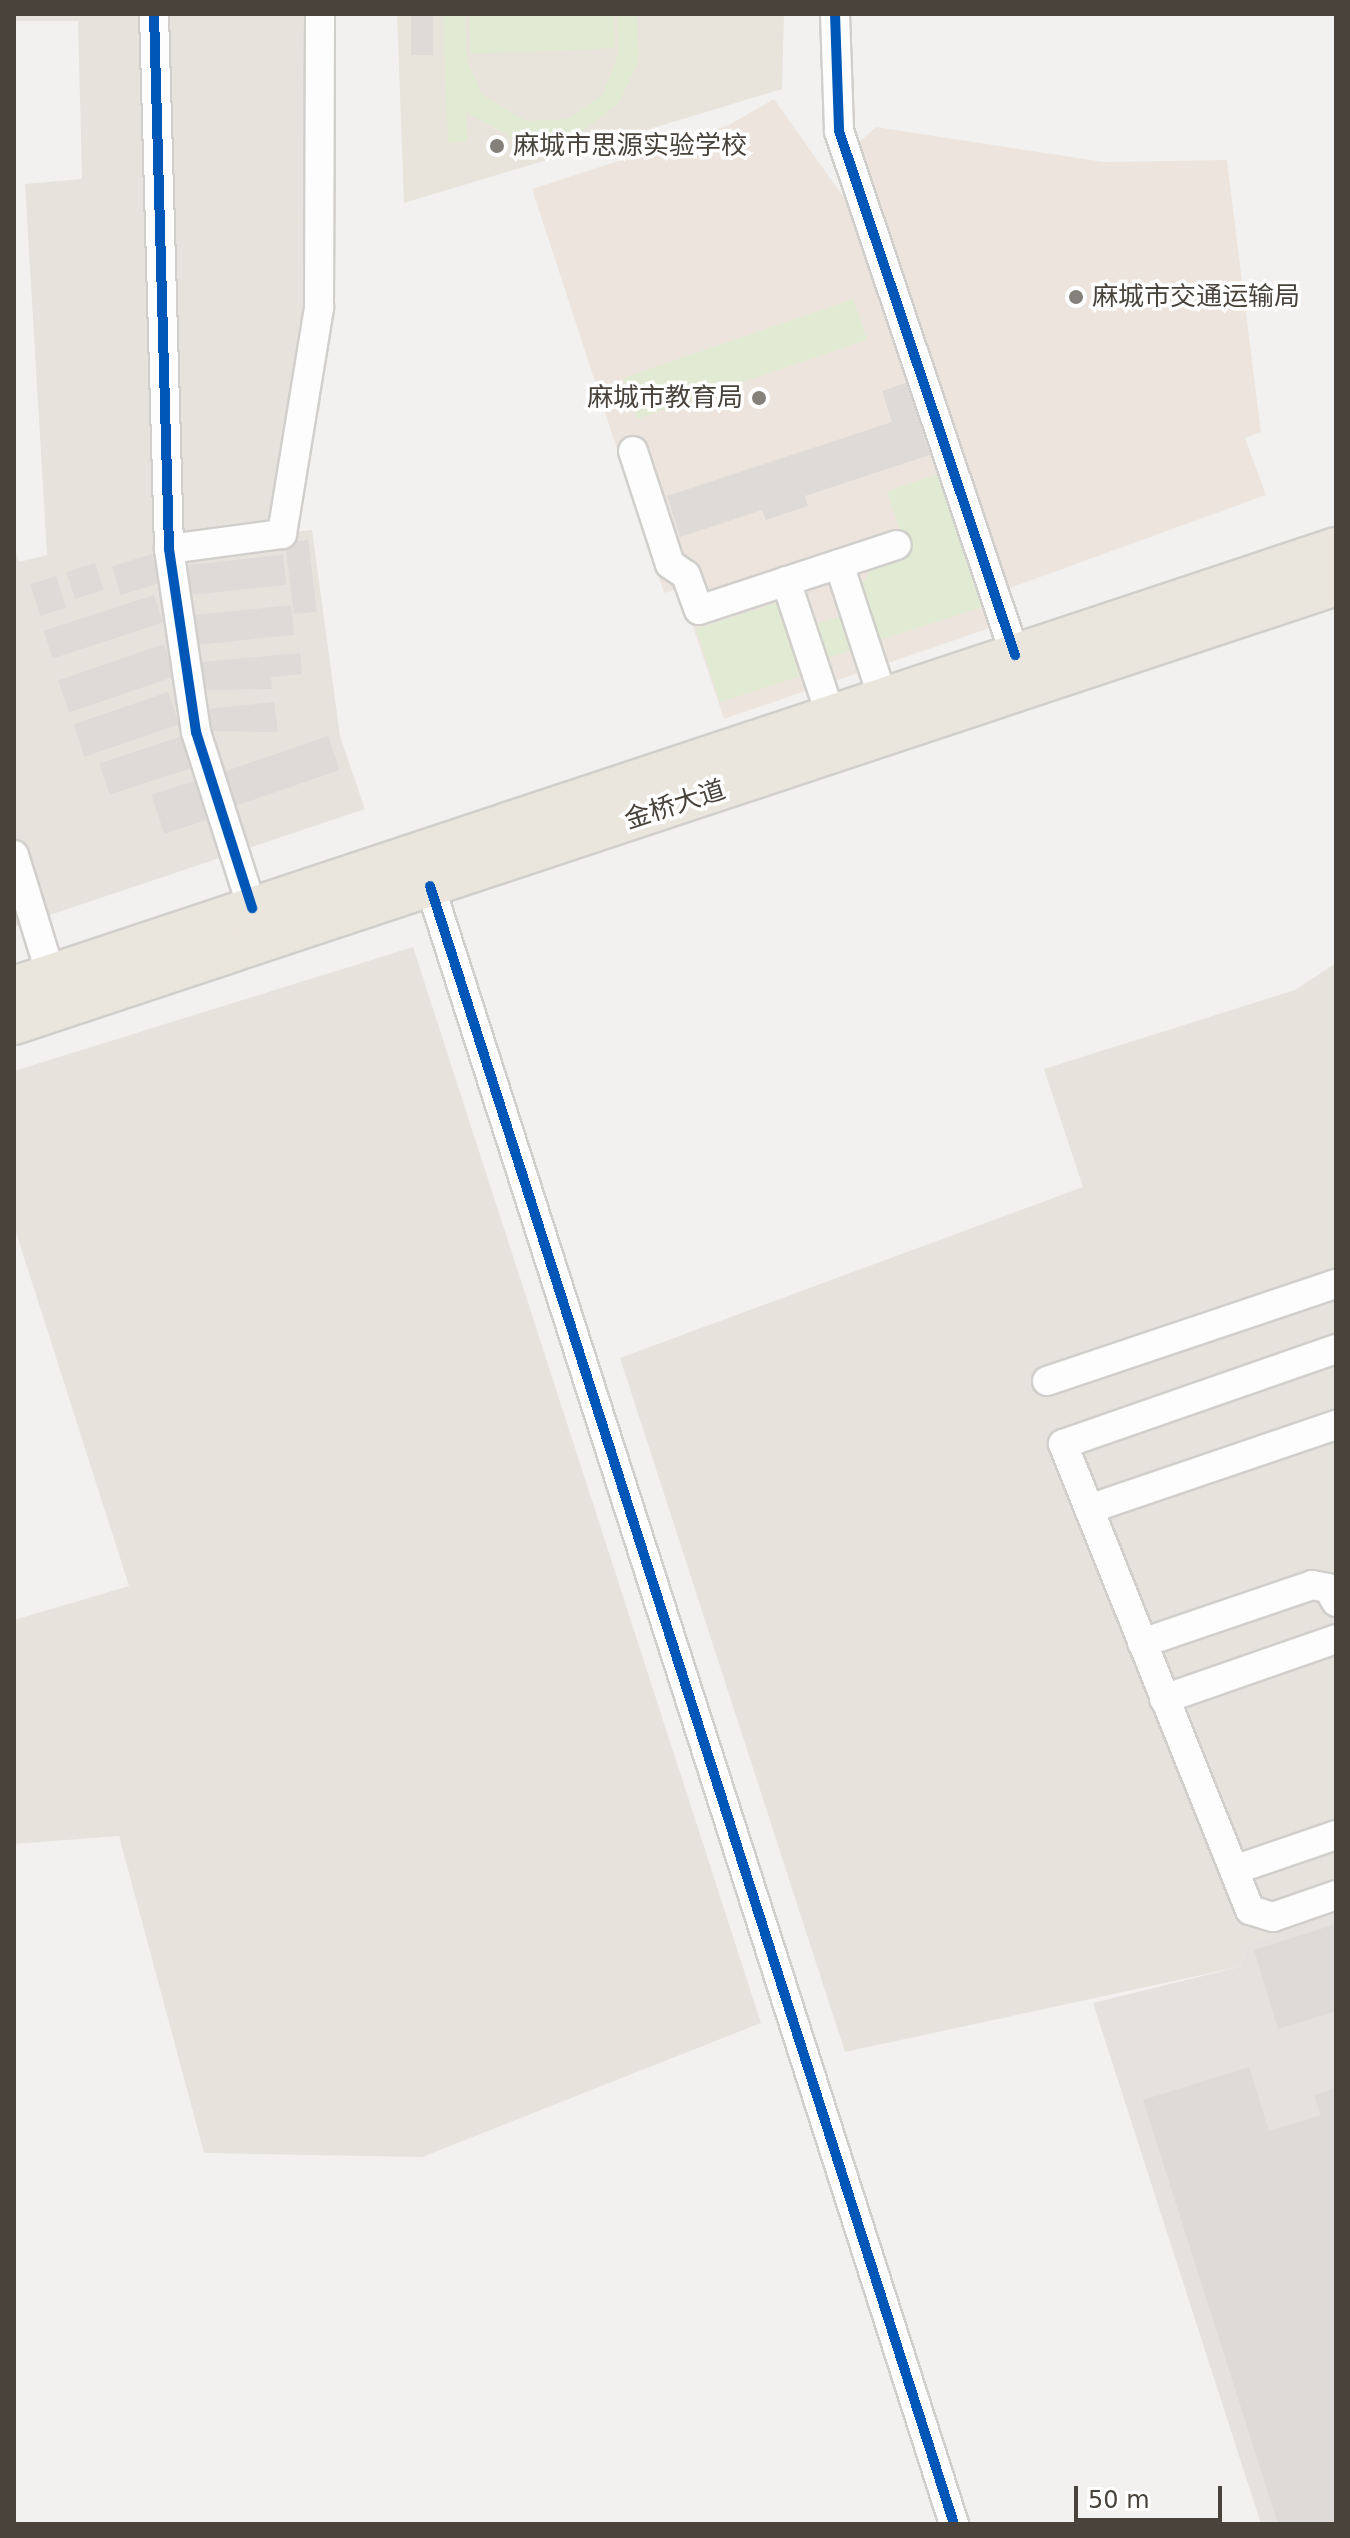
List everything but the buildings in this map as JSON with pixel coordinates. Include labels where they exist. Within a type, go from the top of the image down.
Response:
[{"type":"highway","name":"金桥大道","points":[[14,987],[1336,548]]},
{"type":"highway","name":"金桥大道","points":[[14,1024],[1336,585]]},
{"type":"street","points":[[154,14],[169,549],[196,732],[252,908]]},
{"type":"street","points":[[169,549],[282,534],[319,307],[320,14]]},
{"type":"street","points":[[835,14],[839,131],[1015,655]]},
{"type":"street","points":[[633,451],[670,564],[686,575],[699,610],[897,545]]},
{"type":"street","points":[[839,564],[883,699]]},
{"type":"street","points":[[786,581],[831,716]]},
{"type":"street","points":[[14,855],[51,975]]},
{"type":"street","points":[[430,886],[954,2524]]},
{"type":"street","points":[[1047,1381],[1336,1284]]},
{"type":"street","points":[[1336,1349],[1063,1444],[1250,1910],[1261,1916],[1336,1895]]},
{"type":"street","points":[[1089,1509],[1336,1425]]},
{"type":"street","points":[[1142,1643],[1312,1585],[1328,1588],[1336,1602]]},
{"type":"street","points":[[1164,1699],[1336,1639]]},
{"type":"street","points":[[1234,1870],[1336,1835]]},
{"type":"shaded area","points":[[14,14],[328,14],[332,243],[320,408],[298,468],[294,532],[312,530],[340,736],[365,809],[14,927],[14,546],[19,562],[47,555],[25,184],[82,179],[78,21],[14,21]]},
{"type":"shaded area","name":"麻城市思源实验学校","points":[[397,14],[784,14],[782,89],[404,203]]},
{"type":"shaded area","name":"麻城市教育局","points":[[774,99],[852,209],[996,626],[724,719],[680,588],[664,593],[532,189],[729,125]]},
{"type":"shaded area","name":"麻城市交通运输局","points":[[876,127],[1104,162],[1227,160],[1261,432],[1245,438],[1266,495],[1004,590],[857,144]]},
{"type":"shaded area","points":[[413,947],[761,2023],[422,2157],[204,2153],[119,1836],[14,1844],[14,1620],[129,1586],[14,1226],[14,1071]]},
{"type":"shaded area","points":[[1336,963],[1336,1913],[1251,1942],[1239,1967],[845,2052],[620,1358],[1083,1187],[1044,1069],[1295,990]]},
{"type":"shaded area","points":[[1336,1913],[1336,2524],[1261,2524],[1093,2003],[1239,1967],[1251,1942]]},
{"type":"green space","points":[[443,14],[465,14],[467,60],[482,95],[526,121],[568,119],[603,94],[618,55],[617,14],[637,14],[639,60],[618,104],[578,134],[515,139],[466,112],[467,142],[448,143]]},
{"type":"green space","points":[[469,14],[614,14],[615,48],[470,54]]},
{"type":"green space","points":[[853,299],[867,340],[637,419],[623,378]]},
{"type":"green space","points":[[938,474],[982,607],[881,640],[862,584],[872,568],[908,556],[887,491]]},
{"type":"green space","points":[[776,603],[800,676],[720,702],[696,629]]},
{"type":"green space","points":[[844,615],[855,649],[822,660],[811,626]]},
{"type":"cycle path","points":[[154,14],[169,549],[196,732],[252,908]]},
{"type":"cycle path","points":[[835,14],[839,131],[1015,655]]},
{"type":"cycle path","points":[[430,886],[954,2524]]},
{"type":"place","name":"麻城市思源实验学校","points":[[497,146]]},
{"type":"place","name":"麻城市交通运输局","points":[[1076,297]]},
{"type":"place","name":"麻城市教育局","points":[[759,398]]}]
